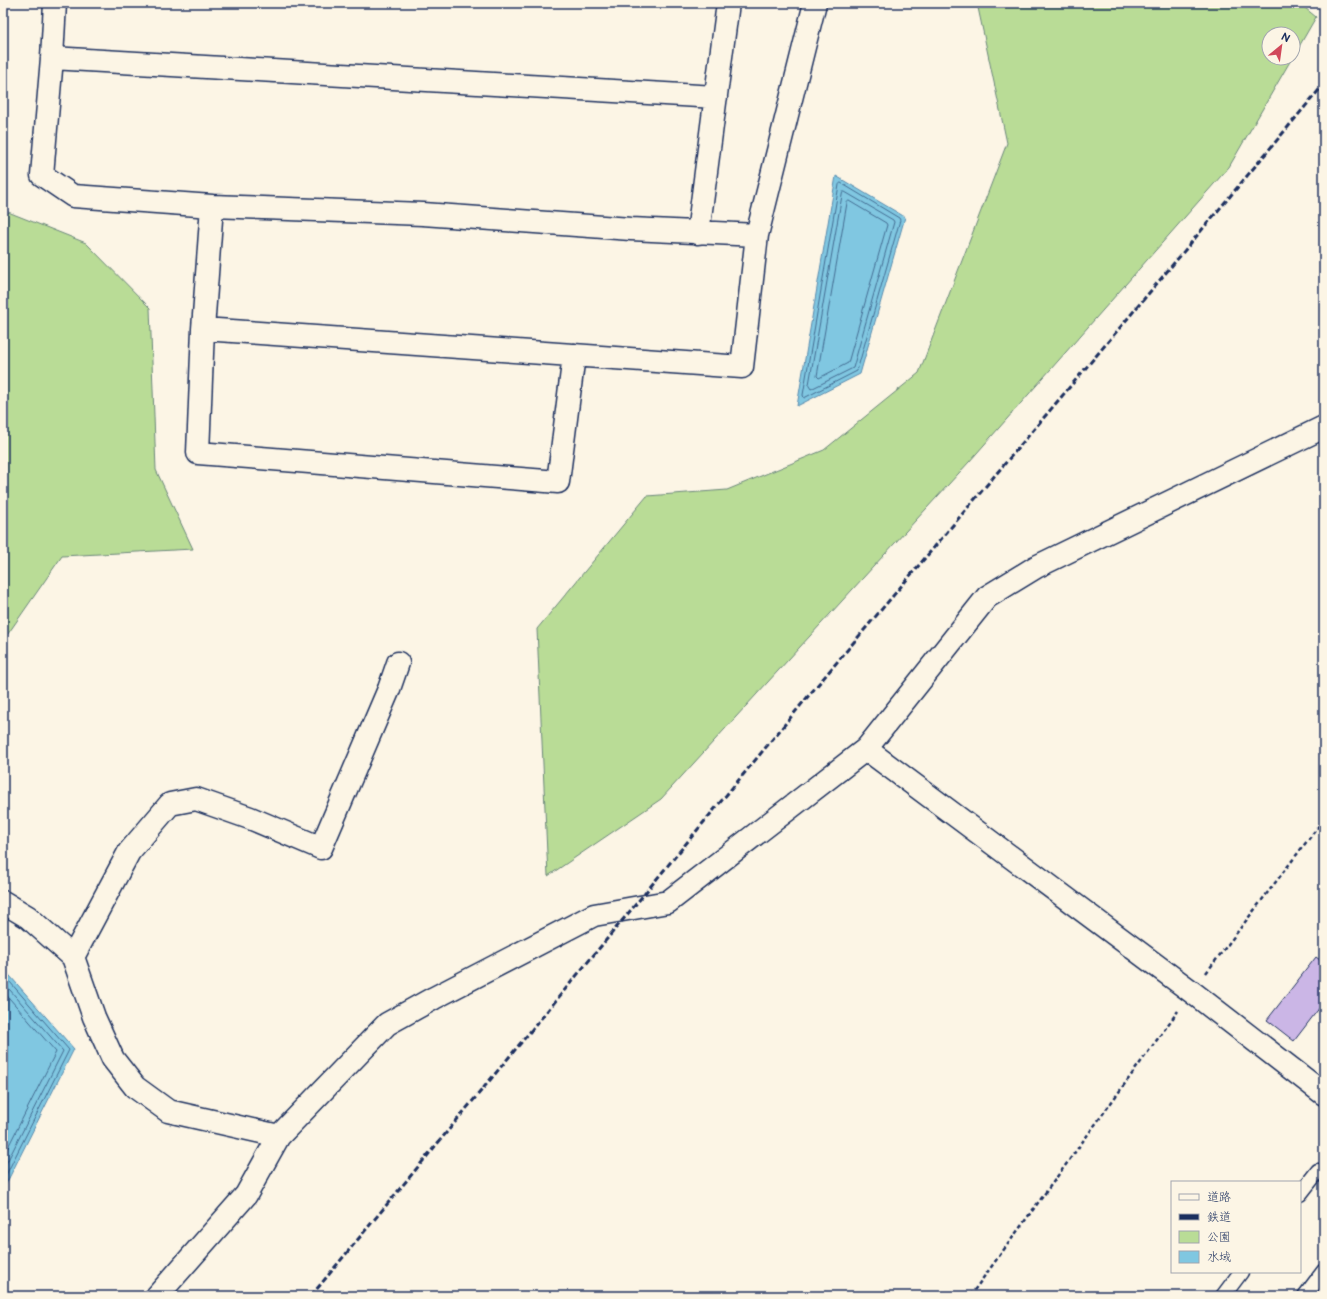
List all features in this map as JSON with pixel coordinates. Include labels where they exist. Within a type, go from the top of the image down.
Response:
[{"type":"street","points":[[55,3],[42,175],[73,196],[212,206],[423,214],[623,228],[757,235]]},
{"type":"street","points":[[698,232],[728,3]]},
{"type":"street","points":[[203,329],[742,367],[757,235],[815,3]]},
{"type":"street","points":[[52,58],[716,97]]},
{"type":"street","points":[[212,206],[203,329],[198,453],[558,482],[574,355]]},
{"type":"street","points":[[157,1296],[246,1195],[279,1136],[387,1024],[594,915],[668,902],[866,749],[987,597],[1036,567],[1324,427]]},
{"type":"street","points":[[73,957],[129,852],[170,804],[196,799],[250,818],[321,848],[389,689],[398,663]]},
{"type":"street","points":[[866,749],[1192,992],[1324,1094]]},
{"type":"street","points":[[3,902],[28,917],[73,957],[94,1017],[112,1059],[135,1086],[168,1111],[279,1136]]},
{"type":"lane","points":[[1301,1193],[1318,1171],[1324,1172]]},
{"type":"lane","points":[[1305,1296],[1324,1272]]},
{"type":"lane","points":[[1222,1296],[1240,1273]]},
{"type":"path","points":[[970,1296],[1192,992],[1324,819]]},
{"type":"green space","points":[[977,3],[1299,3],[1316,17],[1301,43],[1301,26],[1261,26],[1261,66],[1287,66],[1229,167],[969,462],[661,799],[548,876],[537,629],[647,496],[727,490],[824,450],[919,373],[1007,143]]},
{"type":"green space","points":[[3,210],[86,243],[150,308],[156,470],[193,549],[62,556],[3,641]]},
{"type":"water","points":[[836,176],[905,217],[860,374],[797,406]]},
{"type":"water","points":[[3,968],[74,1049],[3,1190]]},
{"type":"building","points":[[1316,957],[1324,963],[1324,1002],[1294,1041],[1267,1020]]},
{"type":"railway","points":[[311,1296],[810,694],[1324,84]]}]
